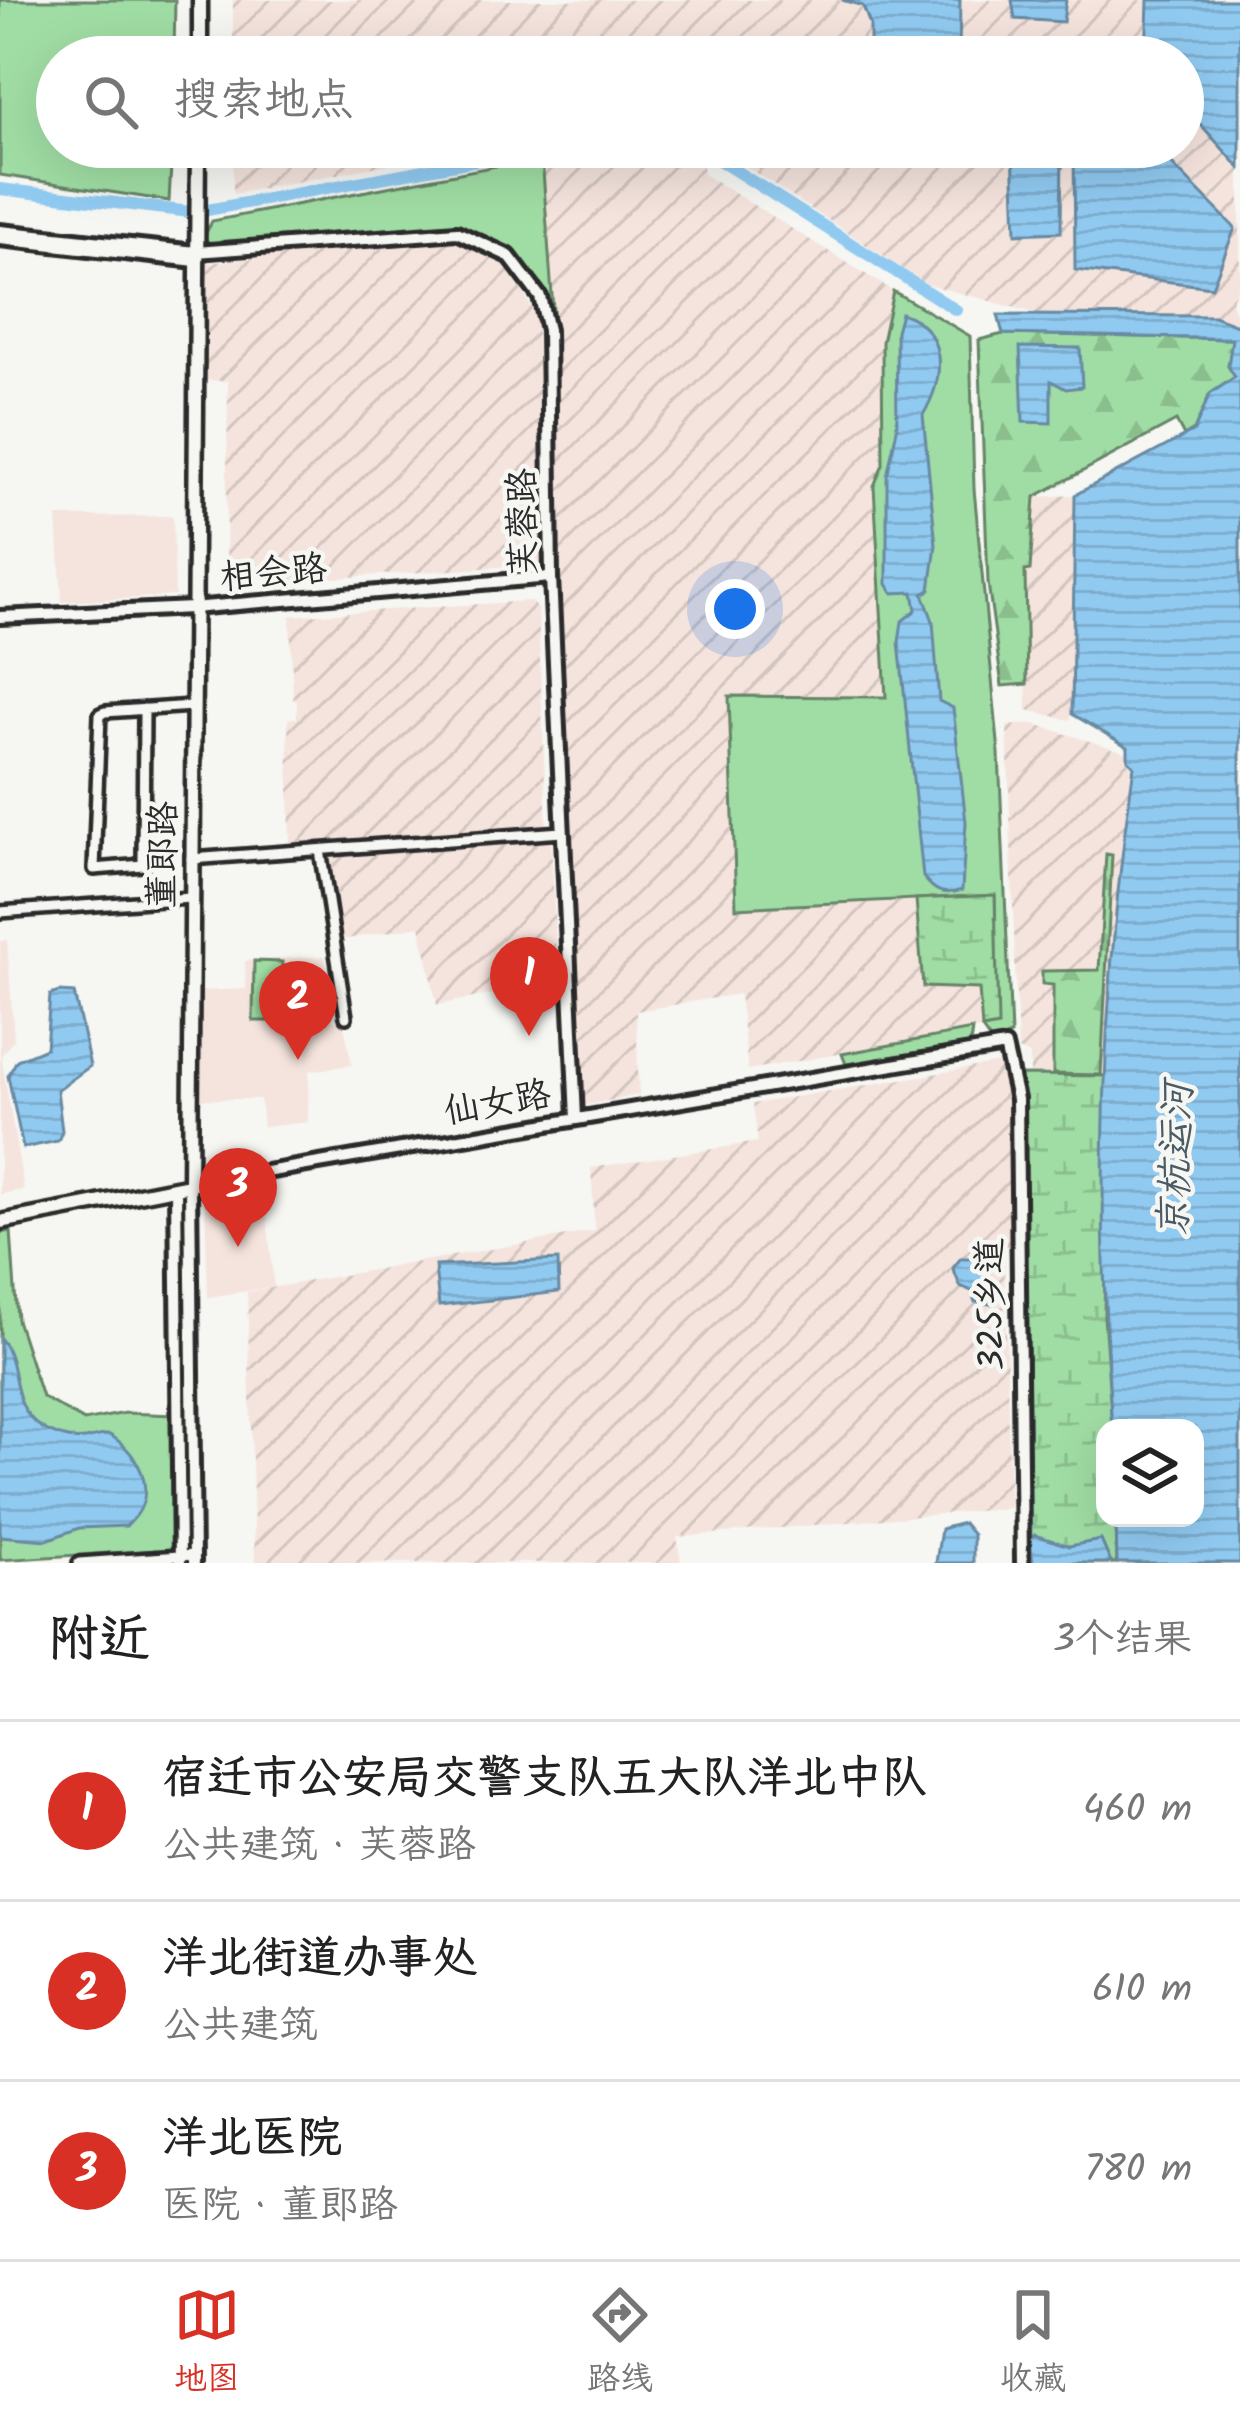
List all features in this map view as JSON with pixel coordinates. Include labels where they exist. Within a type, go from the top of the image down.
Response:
[{"type":"main road","points":[[200,0],[200,36]]},
{"type":"main road","name":"董郎路","points":[[183,1186],[198,168]]},
{"type":"main road","name":"仙女路","points":[[0,1222],[183,1186]]},
{"type":"street","name":"芙蓉路","points":[[0,235],[196,256],[434,231],[484,240],[509,256],[540,297],[548,330],[551,577],[576,1118]]},
{"type":"street","name":"相会路","points":[[0,617],[192,608],[551,577]]},
{"type":"street","points":[[144,709],[143,865],[94,869],[99,716],[144,709],[192,706]]},
{"type":"street","points":[[191,859],[562,832]]},
{"type":"street","points":[[320,850],[346,1017]]},
{"type":"street","points":[[0,912],[190,898]]},
{"type":"street","name":"仙女路","points":[[183,1186],[1005,1046]]},
{"type":"street","name":"325乡道","points":[[1005,1046],[1017,1100],[1022,1563]]},
{"type":"street","name":"董郎路","points":[[183,1186],[187,1559]]},
{"type":"street","points":[[79,1563],[187,1559]]},
{"type":"shaded area","points":[[233,0],[1148,0],[1147,36],[233,36]]},
{"type":"shaded area","points":[[1204,128],[1240,168],[1240,282],[1231,302],[1240,326],[1214,316],[1032,318],[1031,312],[926,284],[748,168],[1204,168]]},
{"type":"shaded area","points":[[233,168],[368,168],[233,194]]},
{"type":"shaded area","points":[[543,168],[702,168],[703,174],[893,291],[882,342],[883,465],[874,486],[886,697],[736,907],[995,895],[998,1026],[748,1070],[739,994],[636,1011],[639,1095],[586,1105],[580,1095],[555,567],[554,330]]},
{"type":"shaded area","points":[[451,238],[496,256],[514,273],[537,320],[542,564],[275,582],[274,565],[226,568],[228,381],[204,380],[207,263]]},
{"type":"shaded area","points":[[1075,495],[1070,720],[1027,710],[1024,570],[1030,569],[1035,497]]},
{"type":"shaded area","points":[[173,516],[175,596],[62,602],[57,517]]},
{"type":"shaded area","points":[[530,601],[538,610],[547,830],[290,847],[288,719],[297,718],[297,701],[293,700],[290,616]]},
{"type":"shaded area","points":[[1034,724],[1128,753],[1134,766],[1121,846],[1109,1076],[1030,1074],[1030,1055],[1018,1050],[1007,726]]},
{"type":"shaded area","points":[[551,837],[556,954],[490,967],[493,994],[437,1005],[420,926],[341,940],[325,856]]},
{"type":"shaded area","points":[[7,940],[14,1039],[1,1056],[24,1190],[0,1194],[0,941]]},
{"type":"shaded area","points":[[325,956],[333,1021],[343,1021],[352,1065],[309,1071],[308,1122],[263,1127],[260,1099],[196,1099],[199,991],[246,989],[245,961]]},
{"type":"shaded area","points":[[1005,1062],[1014,1245],[1004,1247],[1010,1508],[677,1537],[681,1563],[255,1563],[247,1292],[595,1231],[591,1168],[758,1142],[753,1104]]},
{"type":"shaded area","points":[[246,1188],[248,1208],[266,1207],[274,1287],[208,1297],[205,1193]]},
{"type":"green space","points":[[0,0],[175,0],[174,36],[36,36],[36,168],[171,168],[169,201],[0,175]]},
{"type":"green space","points":[[485,168],[543,168],[554,323],[537,284],[517,257],[467,230],[406,228],[212,246],[204,237],[212,221]]},
{"type":"green space","points":[[893,291],[970,336],[974,489],[999,753],[1011,1035],[991,1042],[982,1029],[997,1026],[995,895],[736,908],[729,696],[886,697],[874,486],[883,464],[882,342]]},
{"type":"green space","points":[[1003,334],[1233,339],[1228,366],[1235,377],[1210,394],[1194,430],[1184,436],[1176,421],[1035,497],[1030,570],[1025,571],[1027,684],[1002,686],[988,583],[979,340]]},
{"type":"green space","points":[[1106,854],[1112,855],[1101,1075],[1053,1074],[1053,985],[1042,984],[1042,971],[1099,970]]},
{"type":"green space","points":[[995,895],[998,1026],[982,1029],[979,989],[923,987],[916,899]]},
{"type":"green space","points":[[254,961],[282,962],[281,1021],[253,1021]]},
{"type":"green space","points":[[972,1030],[970,1044],[846,1064],[842,1054]]},
{"type":"green space","points":[[1021,1075],[1109,1076],[1104,1316],[1111,1419],[1096,1419],[1096,1527],[1116,1527],[1117,1563],[1028,1563]]},
{"type":"green space","points":[[11,1231],[17,1320],[42,1397],[84,1421],[125,1413],[173,1415],[172,1549],[0,1560],[0,1233]]},
{"type":"water","points":[[842,0],[960,0],[959,36],[870,36],[863,6]]},
{"type":"water","points":[[1012,0],[1066,0],[1063,22],[1015,19]]},
{"type":"water","points":[[1148,0],[1240,0],[1240,168],[1204,128],[1204,36],[1147,36]]},
{"type":"water","points":[[1014,168],[1062,168],[1061,232],[1016,234]]},
{"type":"water","points":[[1074,168],[1176,168],[1235,228],[1212,287],[1075,270]]},
{"type":"water","points":[[901,313],[927,330],[938,355],[936,385],[923,415],[936,545],[930,590],[923,594],[933,621],[939,701],[953,708],[966,822],[962,890],[950,893],[936,889],[923,877],[899,642],[902,621],[916,610],[913,592],[893,593],[887,584],[887,476],[897,429],[896,331]]},
{"type":"water","name":"京杭运河","points":[[998,315],[1214,316],[1240,326],[1240,1563],[1117,1563],[1116,1527],[1204,1527],[1204,1419],[1111,1419],[1104,1263],[1105,1096],[1114,930],[1134,766],[1128,760],[1128,747],[1072,714],[1075,495],[1194,431],[1210,394],[1235,377],[1228,366],[1232,339],[1003,334]]},
{"type":"water","points":[[1020,347],[1080,348],[1082,387],[1066,389],[1051,381],[1051,423],[1023,422]]},
{"type":"water","points":[[74,993],[90,1066],[57,1090],[62,1131],[58,1141],[23,1148],[8,1076],[17,1060],[46,1048],[50,995]]},
{"type":"water","points":[[961,1258],[988,1258],[990,1304],[975,1302],[972,1291],[960,1286],[953,1268]]},
{"type":"water","points":[[558,1260],[559,1292],[439,1306],[435,1266]]},
{"type":"water","points":[[0,1338],[8,1350],[19,1395],[34,1422],[73,1439],[110,1435],[131,1454],[145,1490],[137,1515],[126,1526],[79,1528],[47,1540],[0,1536]]},
{"type":"water","points":[[963,1523],[973,1535],[973,1563],[936,1563],[941,1529]]},
{"type":"water","points":[[1035,1535],[1069,1546],[1101,1540],[1111,1563],[1033,1563],[1030,1538]]},
{"type":"waterway","points":[[202,211],[434,168]]},
{"type":"waterway","points":[[731,168],[956,310]]},
{"type":"waterway","points":[[0,189],[190,212]]},
{"type":"waterway","points":[[1024,1113],[1031,1537]]},
{"type":"place","name":"宿迁市公安局交警支队五大队洋北中队","points":[[529,1036]]},
{"type":"place","name":"洋北街道办事处","points":[[298,1060]]},
{"type":"place","name":"洋北医院","points":[[238,1247]]}]
